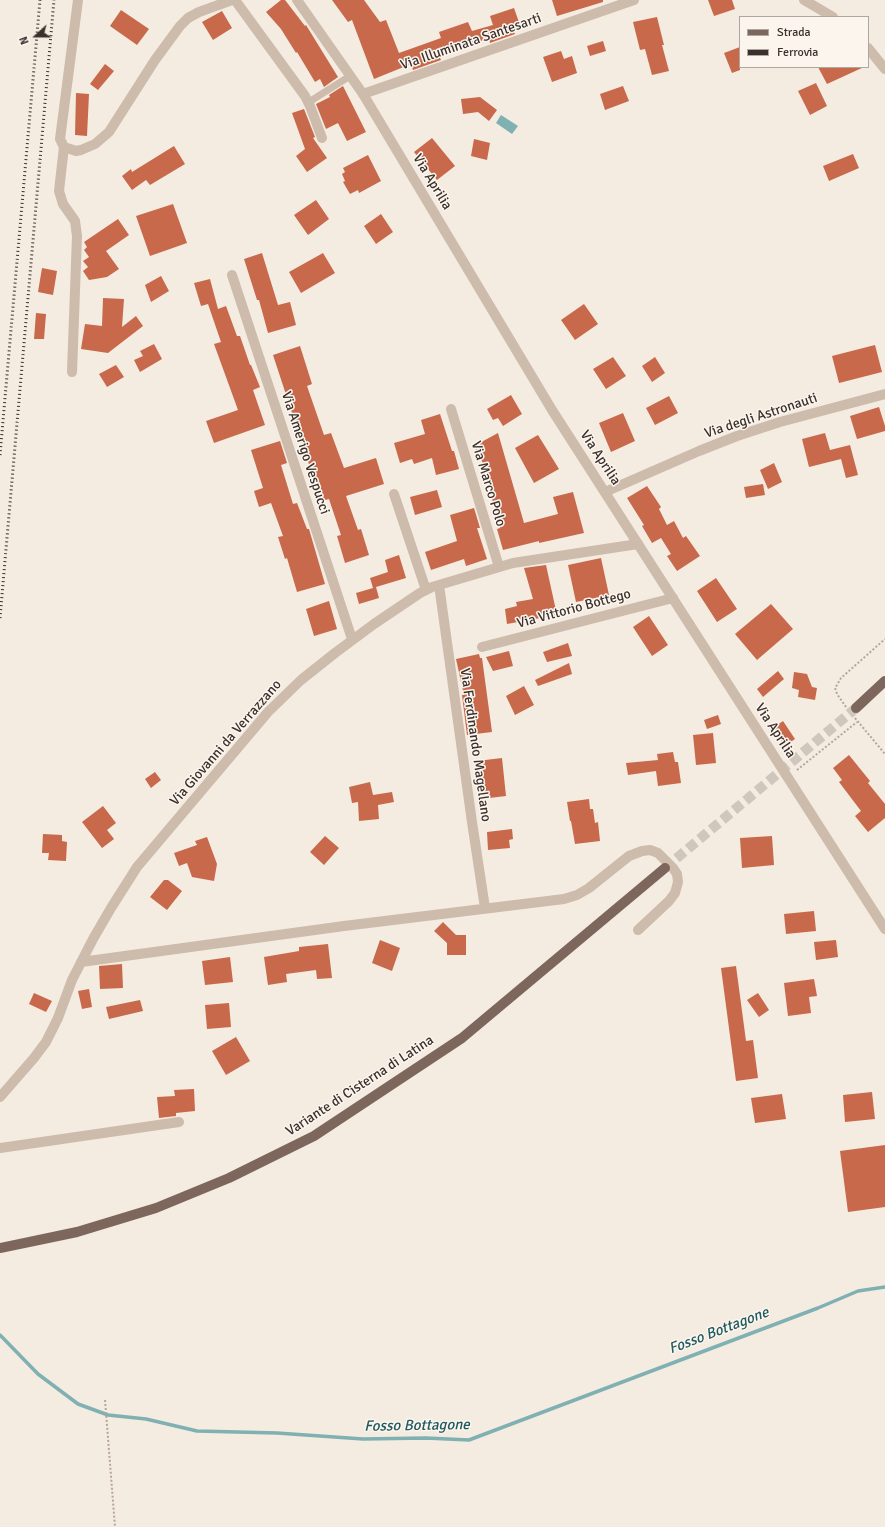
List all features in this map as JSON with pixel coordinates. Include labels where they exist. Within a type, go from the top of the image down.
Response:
[{"type":"main road","points":[[856,708],[885,681]]},
{"type":"main road","name":"Variante di Cisterna di Latina","points":[[0,1248],[77,1232],[156,1208],[229,1178],[314,1136],[462,1038],[665,868]]},
{"type":"street","points":[[72,372],[77,231],[75,221],[63,204],[59,191],[64,147],[60,139],[60,133],[78,0]]},
{"type":"street","points":[[64,147],[71,150],[82,150],[102,139],[118,120],[155,60],[176,30],[188,18],[199,12],[232,0]]},
{"type":"street","points":[[235,0],[309,102],[322,138]]},
{"type":"street","name":"Via Aprilia","points":[[297,0],[363,94],[552,410],[885,929]]},
{"type":"street","name":"Via Illuminata Santesarti","points":[[363,94],[634,0]]},
{"type":"street","points":[[804,0],[831,16]]},
{"type":"street","points":[[869,49],[885,69]]},
{"type":"street","name":"Via Amerigo Vespucci","points":[[232,275],[352,639]]},
{"type":"street","name":"Via degli Astronauti","points":[[605,492],[737,436],[780,422],[885,394]]},
{"type":"street","name":"Via Marco Polo","points":[[451,409],[498,567]]},
{"type":"street","points":[[394,494],[426,590]]},
{"type":"street","name":"Via Giovanni da Verrazzano","points":[[0,1097],[46,1042],[81,962],[113,903],[137,867],[277,703],[301,680],[352,639],[426,590],[498,567],[526,561],[638,544]]},
{"type":"street","name":"Via Ferdinando Magellano","points":[[439,585],[485,908]]},
{"type":"street","name":"Via Vittorio Bottego","points":[[482,648],[673,598]]},
{"type":"street","points":[[81,962],[568,898],[589,888],[629,856],[642,851],[650,850],[658,853],[673,868],[677,874],[678,882],[675,893],[669,901],[638,930]]},
{"type":"street","points":[[0,1148],[179,1122]]},
{"type":"lane","points":[[309,102],[350,76]]},
{"type":"path","points":[[788,777],[858,721]]},
{"type":"path","points":[[105,1400],[115,1527]]},
{"type":"water","points":[[501,115],[518,126],[512,134],[496,123]]},
{"type":"building","points":[[281,0],[285,0],[305,26],[306,25],[338,77],[324,87],[320,79],[315,82],[281,29],[266,12]]},
{"type":"building","points":[[332,0],[364,0],[380,22],[386,20],[399,53],[441,38],[439,32],[468,22],[472,31],[493,25],[490,16],[514,8],[521,28],[513,30],[515,34],[490,43],[489,38],[439,56],[441,60],[413,70],[411,64],[374,79],[352,20],[348,22]]},
{"type":"building","points":[[552,0],[603,0],[603,2],[557,16]]},
{"type":"building","points":[[708,0],[732,0],[735,9],[714,16]]},
{"type":"building","points":[[121,10],[149,29],[137,45],[110,26]]},
{"type":"building","points":[[222,11],[232,28],[213,40],[202,22]]},
{"type":"building","points":[[657,17],[669,71],[652,75],[645,49],[640,50],[633,22]]},
{"type":"building","points":[[603,41],[606,51],[590,56],[587,46]]},
{"type":"building","points":[[739,47],[740,70],[732,73],[724,53]]},
{"type":"building","points":[[561,51],[564,59],[572,56],[577,73],[552,82],[543,57]]},
{"type":"building","points":[[105,64],[114,71],[98,90],[90,84]]},
{"type":"building","points":[[819,68],[862,68],[827,84]]},
{"type":"building","points":[[816,83],[827,106],[810,115],[798,91]]},
{"type":"building","points":[[343,86],[366,132],[347,141],[338,123],[326,129],[316,104],[330,97],[329,95]]},
{"type":"building","points":[[623,86],[629,101],[605,110],[600,94]]},
{"type":"building","points":[[76,93],[89,94],[87,136],[75,135]]},
{"type":"building","points":[[480,97],[497,110],[489,121],[478,112],[463,114],[461,99]]},
{"type":"building","points":[[304,109],[315,137],[313,138],[327,158],[307,172],[296,156],[305,149],[292,113]]},
{"type":"building","points":[[432,138],[455,166],[437,180],[414,152]]},
{"type":"building","points":[[474,139],[490,143],[487,160],[471,156]]},
{"type":"building","points":[[174,146],[185,164],[150,185],[146,180],[132,190],[122,176],[131,169],[132,172]]},
{"type":"building","points":[[853,154],[859,168],[829,181],[823,166]]},
{"type":"building","points":[[368,155],[381,181],[359,193],[358,190],[350,194],[343,182],[345,181],[342,174],[345,172],[343,168]]},
{"type":"building","points":[[316,200],[329,219],[308,235],[294,215]]},
{"type":"building","points":[[173,204],[187,243],[150,256],[136,216]]},
{"type":"building","points":[[381,214],[393,232],[376,244],[364,226]]},
{"type":"building","points":[[118,219],[129,235],[106,251],[119,269],[107,277],[89,280],[83,271],[88,267],[83,261],[89,257],[84,250],[87,247],[84,242]]},
{"type":"building","points":[[262,253],[278,305],[290,302],[296,325],[268,333],[259,300],[257,300],[244,259]]},
{"type":"building","points":[[323,253],[335,273],[301,293],[289,272]]},
{"type":"building","points":[[42,268],[57,271],[53,295],[38,292]]},
{"type":"building","points":[[161,276],[169,291],[151,302],[145,285]]},
{"type":"building","points":[[210,279],[218,309],[226,306],[237,336],[240,336],[250,365],[260,387],[253,390],[265,425],[214,443],[206,421],[238,410],[214,344],[221,342],[208,304],[201,306],[194,283]]},
{"type":"building","points":[[103,298],[124,299],[122,327],[136,316],[143,326],[108,353],[81,349],[85,324],[102,326]]},
{"type":"building","points":[[584,304],[598,324],[575,340],[561,320]]},
{"type":"building","points":[[36,313],[46,314],[44,339],[34,339]]},
{"type":"building","points":[[154,344],[162,359],[140,372],[134,360],[143,356],[140,351]]},
{"type":"building","points":[[875,345],[882,372],[839,383],[832,356]]},
{"type":"building","points":[[300,346],[312,384],[307,386],[324,435],[331,433],[344,468],[376,458],[384,484],[346,496],[358,530],[361,529],[369,555],[345,563],[337,536],[341,535],[329,499],[321,501],[273,355]]},
{"type":"building","points":[[613,357],[626,376],[606,389],[593,369]]},
{"type":"building","points":[[655,357],[665,373],[652,382],[642,366]]},
{"type":"building","points":[[116,365],[124,377],[107,387],[99,374]]},
{"type":"building","points":[[511,395],[522,414],[503,426],[498,418],[493,420],[487,409]]},
{"type":"building","points":[[669,396],[678,413],[655,425],[646,408]]},
{"type":"building","points":[[879,407],[885,426],[885,431],[857,439],[850,416]]},
{"type":"building","points":[[623,413],[635,441],[611,452],[599,423]]},
{"type":"building","points":[[440,414],[459,469],[436,475],[432,458],[414,464],[412,459],[400,463],[394,443],[425,434],[421,420]]},
{"type":"building","points":[[498,433],[524,523],[558,514],[553,497],[573,492],[584,533],[539,543],[539,541],[503,550],[497,529],[500,528],[493,499],[482,461],[474,446]]},
{"type":"building","points":[[825,433],[830,450],[850,445],[858,475],[846,478],[841,459],[809,467],[802,439]]},
{"type":"building","points":[[538,435],[559,469],[534,483],[515,448]]},
{"type":"building","points":[[280,441],[287,463],[281,465],[293,504],[297,503],[307,529],[309,529],[325,584],[297,592],[287,558],[285,559],[278,537],[283,536],[271,503],[259,507],[254,491],[263,488],[251,450]]},
{"type":"building","points":[[774,463],[782,482],[768,489],[760,470]]},
{"type":"building","points":[[763,484],[765,495],[746,498],[744,487]]},
{"type":"building","points":[[647,486],[661,507],[659,509],[667,525],[674,521],[683,538],[686,536],[700,556],[677,571],[667,556],[671,554],[661,538],[652,543],[642,526],[644,525],[627,498]]},
{"type":"building","points":[[437,490],[442,507],[415,515],[410,497]]},
{"type":"building","points":[[474,508],[480,528],[477,528],[487,559],[466,566],[464,559],[431,570],[425,552],[457,541],[450,515]]},
{"type":"building","points":[[399,555],[406,578],[376,587],[379,598],[359,604],[356,593],[373,588],[370,578],[388,572],[385,560]]},
{"type":"building","points":[[601,558],[609,595],[576,602],[568,565]]},
{"type":"building","points":[[546,565],[557,615],[507,624],[505,609],[517,606],[516,602],[533,599],[524,568]]},
{"type":"building","points":[[716,578],[737,609],[717,622],[697,591]]},
{"type":"building","points":[[329,601],[337,629],[314,636],[306,609]]},
{"type":"building","points":[[771,604],[793,629],[757,660],[735,634]]},
{"type":"building","points":[[649,616],[668,645],[652,656],[633,627]]},
{"type":"building","points":[[568,643],[572,656],[547,662],[543,652]]},
{"type":"building","points":[[509,651],[513,666],[493,671],[486,657]]},
{"type":"building","points":[[479,654],[480,658],[482,658],[492,732],[467,735],[462,695],[464,695],[456,659]]},
{"type":"building","points":[[569,663],[572,674],[538,686],[535,680]]},
{"type":"building","points":[[778,671],[784,679],[763,697],[757,689]]},
{"type":"building","points":[[794,672],[807,674],[812,687],[817,688],[815,700],[798,697],[799,690],[792,688]]},
{"type":"building","points":[[524,686],[534,705],[515,715],[506,696]]},
{"type":"building","points":[[718,715],[721,724],[707,729],[704,720]]},
{"type":"building","points":[[783,721],[795,739],[785,746],[773,728]]},
{"type":"building","points":[[713,733],[716,763],[696,765],[693,735]]},
{"type":"building","points":[[673,752],[675,762],[678,762],[681,783],[658,786],[656,771],[628,775],[626,763],[658,760],[657,754]]},
{"type":"building","points":[[849,755],[870,781],[868,783],[885,804],[885,818],[868,832],[855,816],[861,811],[839,782],[842,780],[833,768]]},
{"type":"building","points":[[502,758],[506,796],[481,799],[477,761]]},
{"type":"building","points":[[155,772],[161,780],[151,788],[145,779]]},
{"type":"building","points":[[370,782],[373,795],[392,792],[394,802],[378,805],[379,819],[359,821],[358,802],[352,803],[349,787]]},
{"type":"building","points":[[589,799],[590,809],[593,809],[595,823],[598,822],[600,841],[575,844],[567,802]]},
{"type":"building","points":[[103,806],[116,823],[107,830],[114,839],[102,848],[82,822]]},
{"type":"building","points":[[512,829],[513,839],[509,840],[510,848],[488,850],[487,832]]},
{"type":"building","points":[[43,834],[62,835],[62,841],[67,842],[66,861],[48,860],[49,853],[42,853]]},
{"type":"building","points":[[325,836],[339,848],[324,865],[310,852]]},
{"type":"building","points":[[772,836],[774,865],[742,868],[740,838]]},
{"type":"building","points":[[207,837],[217,864],[214,881],[192,877],[187,863],[179,866],[174,853],[197,845],[195,841]]},
{"type":"building","points":[[164,880],[168,880],[182,891],[167,910],[150,897]]},
{"type":"building","points":[[814,911],[816,931],[786,934],[784,914]]},
{"type":"building","points":[[443,922],[456,935],[466,935],[466,955],[447,955],[447,943],[434,931]]},
{"type":"building","points":[[380,940],[400,948],[392,971],[372,963]]},
{"type":"building","points":[[836,940],[838,957],[816,960],[814,942]]},
{"type":"building","points":[[328,944],[332,978],[317,979],[316,970],[286,974],[287,982],[268,985],[264,957],[299,951],[299,947]]},
{"type":"building","points":[[230,957],[233,982],[205,985],[202,961]]},
{"type":"building","points":[[122,964],[123,988],[100,989],[99,966]]},
{"type":"building","points":[[736,966],[746,1041],[753,1040],[758,1078],[736,1081],[721,968]]},
{"type":"building","points":[[814,979],[817,996],[809,997],[811,1013],[788,1016],[784,983]]},
{"type":"building","points":[[89,989],[92,1007],[82,1009],[78,991]]},
{"type":"building","points":[[34,993],[52,1001],[46,1012],[29,1004]]},
{"type":"building","points":[[758,993],[769,1010],[759,1017],[747,1000]]},
{"type":"building","points":[[140,1000],[143,1011],[109,1019],[106,1007]]},
{"type":"building","points":[[229,1003],[231,1027],[207,1029],[205,1005]]},
{"type":"building","points":[[236,1037],[250,1061],[226,1075],[212,1051]]},
{"type":"building","points":[[194,1089],[195,1111],[176,1113],[176,1116],[159,1118],[157,1097],[175,1096],[174,1090]]},
{"type":"building","points":[[872,1092],[875,1119],[845,1122],[843,1095]]},
{"type":"building","points":[[782,1094],[786,1119],[755,1123],[751,1098]]},
{"type":"building","points":[[885,1145],[885,1207],[848,1212],[840,1151]]},
{"type":"waterway","name":"Fosso Bottagone","points":[[0,1335],[38,1374],[78,1404],[108,1415],[146,1419],[197,1431],[277,1433],[363,1439],[426,1438],[469,1440],[818,1308],[858,1291],[885,1287]]},
{"type":"tunnel","points":[[665,868],[856,708]]},
{"type":"railway","points":[[0,455],[40,0]]},
{"type":"railway","points":[[0,618],[54,0]]}]
